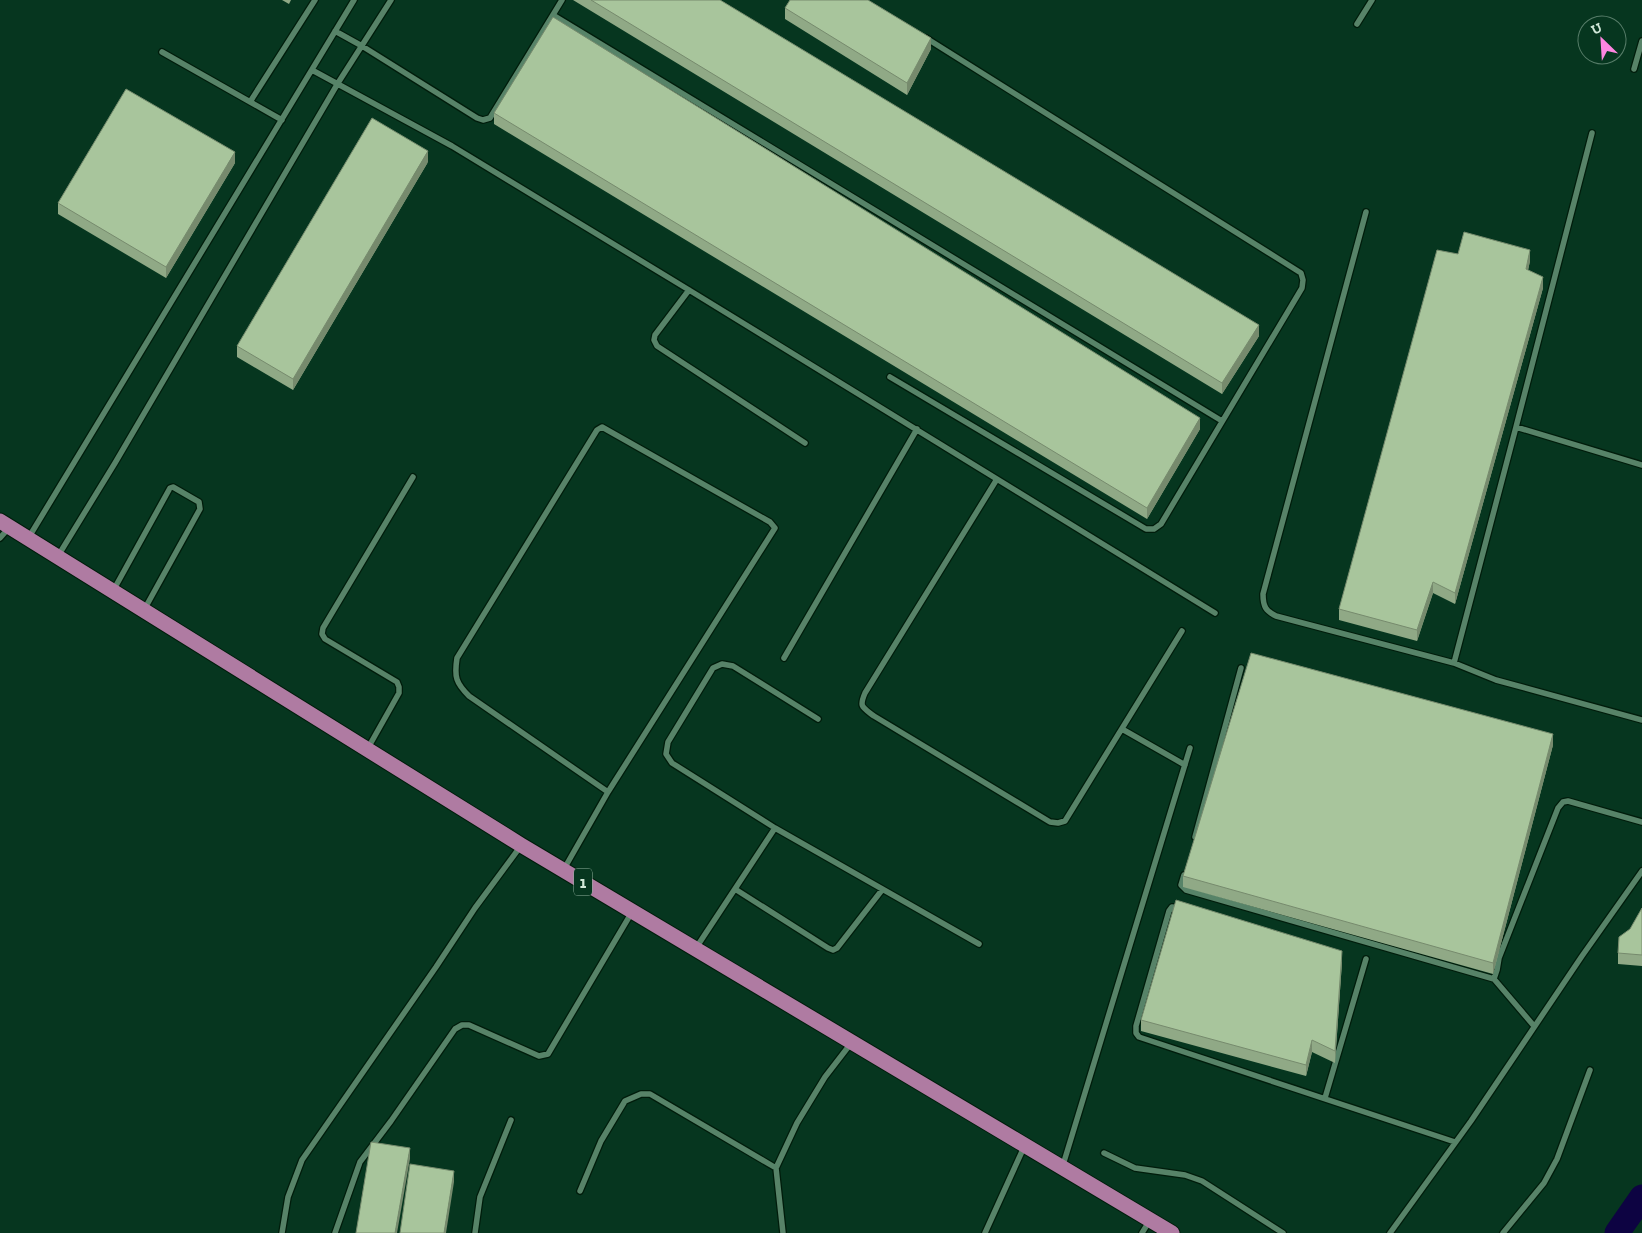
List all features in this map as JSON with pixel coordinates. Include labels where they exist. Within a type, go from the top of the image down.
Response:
[{"type":"highway","name":"1","points":[[3,529],[28,539],[58,556],[521,846],[1062,1167],[1146,1227],[1172,1233]]},
{"type":"lane","points":[[250,102],[316,0]]},
{"type":"lane","points":[[28,539],[354,0]]},
{"type":"lane","points":[[58,556],[115,463],[338,83],[391,0]]},
{"type":"lane","points":[[335,31],[476,118],[486,120],[490,118],[562,0]]},
{"type":"lane","points":[[1357,24],[1372,0]]},
{"type":"lane","points":[[553,15],[1222,422]]},
{"type":"lane","points":[[890,376],[1146,529],[1154,529],[1161,524],[1302,288],[1303,280],[1301,274],[924,37]]},
{"type":"lane","points":[[1634,69],[1642,41]]},
{"type":"lane","points":[[162,52],[282,120]]},
{"type":"lane","points":[[312,70],[452,146],[1215,613]]},
{"type":"lane","points":[[1454,663],[1592,133]]},
{"type":"lane","points":[[1366,212],[1266,585],[1263,603],[1266,611],[1276,616],[1454,663],[1496,680],[1642,720]]},
{"type":"lane","points":[[689,290],[655,335],[654,340],[657,346],[805,443]]},
{"type":"lane","points":[[563,870],[608,792],[775,528],[770,522],[602,427],[597,430],[457,658],[455,669],[460,687],[469,696],[608,792]]},
{"type":"lane","points":[[1516,427],[1642,465]]},
{"type":"lane","points":[[784,658],[917,430]]},
{"type":"lane","points":[[367,749],[399,693],[399,687],[397,682],[325,640],[322,634],[323,628],[413,477]]},
{"type":"lane","points":[[997,479],[866,693],[861,705],[874,716],[1050,822],[1058,824],[1065,821],[1182,631]]},
{"type":"lane","points":[[112,591],[170,488],[173,487],[199,502],[200,509],[144,610]]},
{"type":"lane","points":[[818,719],[733,666],[722,664],[713,668],[668,742],[666,754],[672,763],[775,828],[979,944]]},
{"type":"lane","points":[[1192,848],[1241,668]]},
{"type":"lane","points":[[1122,729],[1185,765]]},
{"type":"lane","points":[[1062,1167],[1190,748]]},
{"type":"lane","points":[[1494,979],[1499,958],[1558,808],[1563,802],[1568,801],[1642,822]]},
{"type":"lane","points":[[696,949],[775,828]]},
{"type":"lane","points":[[282,1233],[288,1197],[302,1160],[475,908],[521,846]]},
{"type":"lane","points":[[1187,866],[1181,885],[1186,890],[1494,979],[1534,1026]]},
{"type":"lane","points":[[1390,1233],[1471,1121],[1534,1026],[1642,871]]},
{"type":"lane","points":[[735,889],[833,950],[837,948],[882,890]]},
{"type":"lane","points":[[1187,910],[1172,907],[1169,911],[1136,1026],[1136,1033],[1139,1037],[1455,1142]]},
{"type":"lane","points":[[335,1233],[360,1162],[455,1029],[462,1025],[469,1025],[539,1056],[548,1054],[633,911]]},
{"type":"lane","points":[[1325,1098],[1366,959]]},
{"type":"lane","points":[[783,1233],[776,1168],[797,1123],[825,1077],[852,1041]]},
{"type":"lane","points":[[1503,1233],[1544,1183],[1557,1159],[1590,1070]]},
{"type":"lane","points":[[580,1191],[601,1141],[625,1101],[641,1094],[650,1094],[776,1168]]},
{"type":"lane","points":[[475,1233],[480,1197],[511,1120]]},
{"type":"lane","points":[[985,1233],[1024,1145]]},
{"type":"lane","points":[[1104,1153],[1135,1168],[1185,1175],[1202,1181],[1283,1233]]},
{"type":"building","points":[[591,0],[720,0],[1259,325],[1222,383]]},
{"type":"building","points":[[790,0],[868,0],[931,38],[907,83],[785,8]]},
{"type":"building","points":[[553,17],[1200,418],[1147,508],[494,113]]},
{"type":"building","points":[[126,89],[235,152],[166,267],[58,203]]},
{"type":"building","points":[[372,118],[428,151],[293,379],[237,346]]},
{"type":"building","points":[[1464,232],[1530,250],[1526,269],[1543,277],[1455,593],[1433,582],[1417,630],[1339,609],[1437,250],[1458,254]]},
{"type":"building","points":[[1251,653],[1553,734],[1493,963],[1183,876]]},
{"type":"building","points":[[1176,900],[1342,951],[1335,1051],[1312,1040],[1306,1065],[1141,1020]]},
{"type":"building","points":[[1642,908],[1642,955],[1618,953],[1619,937],[1630,929]]},
{"type":"building","points":[[371,1142],[410,1148],[395,1233],[356,1233]]},
{"type":"building","points":[[410,1164],[454,1171],[444,1233],[400,1233]]},
{"type":"waterway","points":[[1617,1233],[1642,1197]]}]
